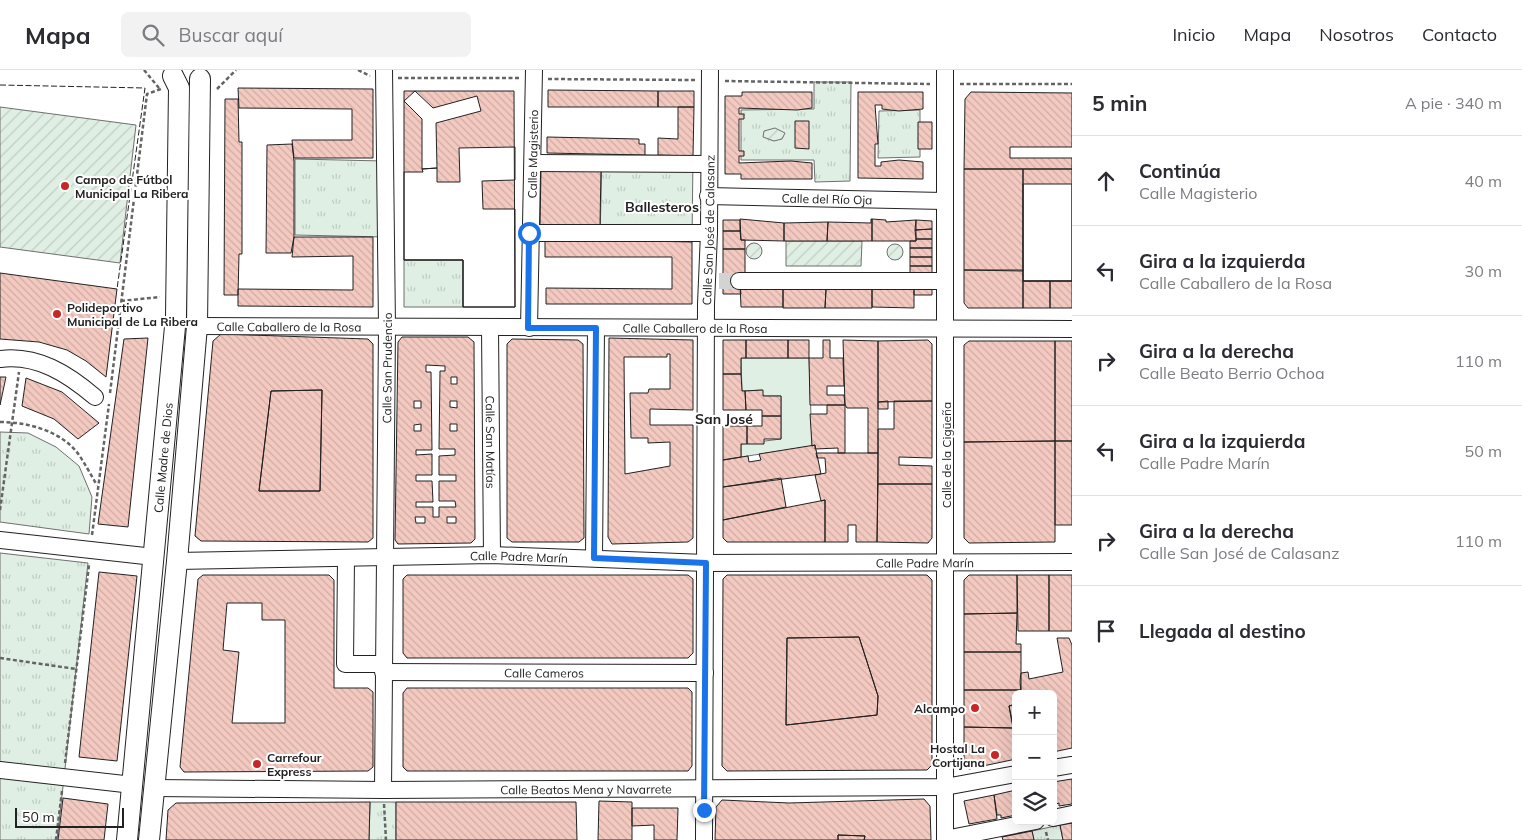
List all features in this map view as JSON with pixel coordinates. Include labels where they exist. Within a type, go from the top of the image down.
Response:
[{"type":"main road","points":[[168,76],[182,80],[206,75]]},
{"type":"main road","name":"Calle Madre de Dios","points":[[149,840],[177,561],[197,326],[206,75]]},
{"type":"main road","name":"Calle Madre de Dios","points":[[127,840],[177,295],[178,88],[168,76]]},
{"type":"street","name":"Calle San Prudencio","points":[[383,790],[387,327],[384,70]]},
{"type":"street","name":"Calle Magisterio","points":[[528,328],[534,70]]},
{"type":"street","name":"Calle San José de Calasanz","points":[[704,840],[706,328],[713,281],[708,196],[710,70]]},
{"type":"street","name":"Calle de la Cigüeña","points":[[945,70],[945,840]]},
{"type":"street","points":[[533,163],[709,164]]},
{"type":"street","name":"Calle del Río Oja","points":[[708,196],[944,201]]},
{"type":"street","points":[[529,233],[709,233]]},
{"type":"street","points":[[739,281],[945,281]]},
{"type":"street","name":"Calle Caballero de la Rosa","points":[[197,326],[1072,329]]},
{"type":"street","name":"Calle San Matías","points":[[490,328],[492,556]]},
{"type":"street","points":[[594,558],[596,328]]},
{"type":"street","points":[[0,359],[20,358],[64,373],[95,396]]},
{"type":"street","points":[[0,540],[154,557]]},
{"type":"street","name":"Calle Padre Marín","points":[[177,561],[492,556],[706,563],[1072,562]]},
{"type":"street","points":[[346,558],[346,664],[383,668]]},
{"type":"street","name":"Calle Cameros","points":[[383,668],[705,673]]},
{"type":"street","points":[[1057,767],[1072,765]]},
{"type":"street","points":[[0,770],[133,785]]},
{"type":"street","name":"Calle Beatos Mena y Navarrete","points":[[155,788],[383,790],[945,787],[1012,775]]},
{"type":"street","points":[[1057,817],[1072,814]]},
{"type":"street","points":[[945,840],[1017,825]]},
{"type":"path","points":[[56,840],[97,486],[147,94],[160,90],[168,76]]},
{"type":"path","points":[[121,301],[177,295]]},
{"type":"path","points":[[0,510],[20,358]]},
{"type":"path","points":[[0,422],[13,422],[49,431],[75,450],[97,486]]},
{"type":"path","points":[[0,658],[76,668]]},
{"type":"path","points":[[383,790],[386,840]]},
{"type":"green space","points":[[814,82],[851,82],[850,181],[815,182],[814,160],[741,160],[741,110],[814,109]]},
{"type":"green space","name":"Campo de Fútbol Municipal La Ribera","points":[[0,107],[136,125],[120,263],[0,247]]},
{"type":"green space","points":[[920,110],[920,157],[878,158],[879,111]]},
{"type":"green space","points":[[775,128],[785,133],[782,139],[774,141],[763,137],[764,131]]},
{"type":"green space","points":[[602,154],[693,156],[692,242],[600,240]]},
{"type":"green space","points":[[295,159],[384,161],[385,237],[295,235]]},
{"type":"green space","points":[[786,241],[862,241],[861,266],[786,266]]},
{"type":"green space","points":[[751,243],[757,243],[762,248],[760,257],[751,259],[746,254],[746,248]]},
{"type":"green space","points":[[892,244],[898,244],[903,249],[901,258],[892,260],[887,255],[887,249]]},
{"type":"green space","points":[[404,260],[463,260],[463,307],[404,307]]},
{"type":"green space","points":[[741,358],[809,358],[812,446],[741,457],[741,444],[781,439],[781,396],[763,396],[762,390],[742,391]]},
{"type":"green space","points":[[0,432],[28,433],[56,447],[79,466],[92,497],[89,534],[0,522]]},
{"type":"green space","points":[[0,553],[88,563],[57,840],[0,840]]},
{"type":"green space","points":[[370,802],[396,802],[396,840],[369,840]]},
{"type":"green space","points":[[1060,825],[1063,840],[1034,840],[1032,831]]},
{"type":"building","points":[[238,88],[373,89],[373,158],[294,158],[292,140],[352,140],[352,109],[239,108]]},
{"type":"building","points":[[548,90],[658,91],[658,107],[548,107]]},
{"type":"building","points":[[404,91],[514,91],[515,307],[463,307],[463,260],[404,260]]},
{"type":"building","points":[[415,91],[433,108],[477,96],[481,111],[436,123],[437,168],[422,169],[422,119],[404,101]]},
{"type":"building","points":[[658,91],[694,91],[694,107],[658,107]]},
{"type":"building","points":[[742,92],[812,92],[812,108],[797,110],[739,108],[739,114],[744,114],[744,119],[739,119],[739,151],[744,151],[744,156],[739,156],[739,163],[791,161],[812,163],[812,179],[741,179],[741,174],[725,174],[725,96],[742,96]]},
{"type":"building","points":[[858,92],[923,92],[923,109],[899,111],[882,109],[882,105],[875,105],[878,144],[875,144],[875,166],[881,166],[881,162],[899,160],[923,162],[923,179],[858,178]]},
{"type":"building","points":[[971,92],[1072,93],[1072,147],[1010,147],[1010,158],[1072,158],[1072,169],[964,169],[965,99]]},
{"type":"building","points":[[225,99],[238,99],[239,142],[242,142],[242,254],[239,254],[238,295],[224,295]]},
{"type":"building","points":[[678,107],[694,107],[693,156],[658,155],[658,138],[678,139]]},
{"type":"building","points":[[795,121],[809,121],[809,149],[795,148]]},
{"type":"building","points":[[918,122],[932,122],[932,149],[918,149]]},
{"type":"building","points":[[547,137],[639,139],[639,144],[645,144],[645,155],[547,153]]},
{"type":"building","points":[[292,144],[294,161],[294,237],[291,253],[266,253],[267,145]]},
{"type":"building","points":[[515,147],[515,180],[482,181],[483,209],[515,209],[515,307],[463,307],[463,260],[404,260],[404,172],[423,172],[422,169],[437,168],[437,182],[460,182],[459,148]]},
{"type":"building","points":[[541,168],[601,168],[600,226],[540,225]]},
{"type":"building","points":[[964,169],[1023,169],[1023,271],[964,270]]},
{"type":"building","points":[[1023,169],[1072,169],[1072,281],[1023,281]]},
{"type":"building","points":[[1023,184],[1072,184],[1072,281],[1023,281]]},
{"type":"building","points":[[740,219],[784,223],[784,241],[741,240]]},
{"type":"building","points":[[871,219],[872,241],[827,241],[828,222],[871,223]]},
{"type":"building","points":[[872,219],[886,220],[886,222],[916,220],[916,241],[872,241]]},
{"type":"building","points":[[723,220],[740,220],[740,231],[723,231]]},
{"type":"building","points":[[916,220],[932,221],[932,229],[915,230]]},
{"type":"building","points":[[828,222],[827,241],[784,241],[784,223]]},
{"type":"building","points":[[932,229],[932,239],[916,239],[915,230]]},
{"type":"building","points":[[723,231],[740,231],[741,240],[745,240],[745,249],[723,249]]},
{"type":"building","points":[[294,237],[373,237],[373,307],[238,306],[238,289],[353,290],[353,256],[292,257]]},
{"type":"building","points":[[916,239],[932,239],[932,248],[910,248],[910,241],[916,241]]},
{"type":"building","points":[[545,241],[692,242],[692,304],[546,304],[546,288],[672,289],[672,257],[545,257]]},
{"type":"building","points":[[910,248],[932,248],[932,257],[910,257]]},
{"type":"building","points":[[723,249],[745,249],[745,275],[723,274]]},
{"type":"building","points":[[910,257],[932,257],[932,266],[910,266]]},
{"type":"building","points":[[910,266],[932,266],[932,275],[910,275]]},
{"type":"building","points":[[964,270],[1023,270],[1023,308],[968,308],[964,303]]},
{"type":"building","name":"Polideportivo Municipal de La Ribera","points":[[0,273],[117,289],[106,377],[86,361],[67,350],[39,342],[0,339]]},
{"type":"building","points":[[1023,281],[1050,281],[1050,308],[1023,308]]},
{"type":"building","points":[[1050,281],[1072,281],[1072,308],[1050,308]]},
{"type":"building","points":[[723,285],[740,285],[741,294],[723,294]]},
{"type":"building","points":[[740,285],[783,285],[783,307],[741,307]]},
{"type":"building","points":[[872,286],[914,286],[914,308],[872,307]]},
{"type":"building","points":[[872,286],[872,308],[825,308],[826,289]]},
{"type":"building","points":[[914,286],[932,286],[932,295],[914,295]]},
{"type":"building","points":[[783,289],[826,289],[825,308],[783,308]]},
{"type":"building","points":[[221,334],[368,339],[373,344],[373,538],[368,542],[201,541],[195,536],[213,341]],"holes":[[[322,390],[320,491],[259,491],[271,391]]]},
{"type":"building","points":[[402,337],[468,337],[474,342],[475,539],[471,543],[398,544],[395,540],[398,342]],"holes":[[[426,365],[445,366],[445,371],[440,371],[439,449],[455,449],[455,455],[439,456],[439,475],[456,475],[456,481],[439,481],[439,501],[455,501],[456,507],[439,507],[439,517],[433,517],[433,507],[416,507],[416,502],[433,502],[432,481],[416,481],[416,475],[432,475],[432,454],[416,455],[416,450],[432,450],[431,372],[426,372]],[[451,377],[457,377],[457,384],[451,384]],[[414,401],[421,401],[421,408],[414,408]],[[450,401],[457,401],[457,408],[450,407]],[[421,424],[421,431],[414,431],[414,425]],[[450,424],[457,424],[457,431],[450,431]],[[415,517],[425,517],[425,523],[416,523]],[[447,517],[456,517],[456,523],[447,523]]]},
{"type":"building","points":[[148,338],[128,527],[98,524],[124,339]]},
{"type":"building","points":[[609,338],[693,340],[693,410],[650,409],[650,425],[693,425],[693,538],[688,542],[612,544],[608,537]],"holes":[[[667,354],[670,354],[670,389],[649,389],[648,393],[630,393],[631,438],[648,438],[648,443],[670,442],[670,466],[625,474],[624,357],[667,357]]]},
{"type":"building","points":[[512,339],[578,340],[583,344],[584,538],[579,542],[512,542],[507,538],[507,344]]},
{"type":"building","points":[[723,340],[746,340],[746,358],[741,358],[741,374],[723,374]]},
{"type":"building","points":[[746,340],[788,340],[788,358],[746,358]]},
{"type":"building","points":[[788,340],[809,340],[809,358],[788,358]]},
{"type":"building","points":[[823,340],[830,340],[830,358],[843,358],[844,386],[827,386],[827,395],[844,395],[845,405],[810,405],[809,358],[823,358]]},
{"type":"building","points":[[843,340],[878,341],[878,453],[868,453],[868,408],[847,408],[845,405]]},
{"type":"building","points":[[928,340],[932,344],[932,401],[878,402],[878,341]]},
{"type":"building","points":[[969,341],[1055,341],[1055,441],[964,442],[964,345]]},
{"type":"building","points":[[1055,341],[1072,341],[1072,441],[1055,441]]},
{"type":"building","points":[[723,374],[741,374],[742,391],[745,391],[746,410],[723,410]]},
{"type":"building","points":[[0,377],[6,377],[0,405]]},
{"type":"building","points":[[26,378],[62,392],[99,423],[78,439],[54,419],[22,406]]},
{"type":"building","points":[[322,390],[320,491],[259,491],[271,391]]},
{"type":"building","points":[[763,390],[763,396],[781,396],[781,416],[762,416],[762,410],[746,410],[745,391]]},
{"type":"building","points":[[888,401],[888,409],[878,409],[878,402]]},
{"type":"building","points":[[894,401],[932,401],[932,458],[899,457],[899,465],[932,466],[932,484],[878,484],[878,429],[894,429]]},
{"type":"building","points":[[827,405],[845,405],[845,453],[838,453],[838,448],[815,449],[815,445],[812,446],[810,414],[827,414]]},
{"type":"building","points":[[762,416],[781,416],[781,439],[764,439],[764,444],[747,444],[747,426],[762,426]]},
{"type":"building","points":[[723,426],[747,426],[747,444],[741,444],[741,457],[723,460]]},
{"type":"building","points":[[1055,441],[1072,441],[1072,525],[1055,525]]},
{"type":"building","points":[[1055,441],[1055,542],[969,543],[964,538],[964,442]]},
{"type":"building","points":[[815,445],[821,474],[723,487],[723,460],[748,456],[749,462],[761,460],[759,454]]},
{"type":"building","points":[[816,453],[878,453],[877,542],[856,542],[856,525],[848,525],[848,542],[825,542],[825,500],[821,501],[815,475],[826,473],[825,458],[817,458]]},
{"type":"building","points":[[781,478],[786,507],[723,520],[723,487]]},
{"type":"building","points":[[878,484],[932,484],[932,538],[928,543],[877,542]]},
{"type":"building","points":[[825,500],[825,542],[727,542],[723,538],[723,520]]},
{"type":"building","points":[[99,572],[137,576],[117,761],[79,757]]},
{"type":"building","points":[[203,575],[329,575],[334,580],[334,688],[368,688],[373,692],[373,767],[368,771],[184,772],[180,767],[198,579]],"holes":[[[227,603],[262,603],[262,620],[285,620],[285,723],[232,723],[239,652],[223,650]]]},
{"type":"building","points":[[407,575],[688,575],[693,579],[693,653],[688,658],[407,658],[403,653],[403,579]]},
{"type":"building","points":[[727,575],[927,575],[932,580],[932,765],[927,770],[727,771],[722,766],[723,579]],"holes":[[[859,637],[878,696],[877,715],[786,725],[787,638]]]},
{"type":"building","points":[[969,575],[1017,575],[1017,613],[964,614],[964,580]]},
{"type":"building","points":[[1017,575],[1049,575],[1049,631],[1018,631]]},
{"type":"building","points":[[1049,575],[1072,575],[1072,631],[1049,631]]},
{"type":"building","points":[[1017,613],[1016,644],[1021,644],[1021,652],[964,652],[964,614]]},
{"type":"building","points":[[859,637],[878,696],[877,715],[786,725],[787,638]]},
{"type":"building","points":[[1057,638],[1069,638],[1072,645],[1072,748],[1057,751],[1057,690],[1021,690],[1020,681],[1021,673],[1028,672],[1029,679],[1063,672]]},
{"type":"building","points":[[964,652],[1021,652],[1021,690],[964,690]]},
{"type":"building","points":[[407,688],[688,688],[692,692],[692,766],[688,771],[407,771],[403,767],[403,693]]},
{"type":"building","points":[[964,690],[1012,690],[1012,705],[1009,706],[1012,728],[964,727]]},
{"type":"building","points":[[1012,705],[1012,721],[1009,706]]},
{"type":"building","points":[[964,727],[1012,728],[1012,760],[969,769],[964,765]]},
{"type":"building","points":[[1072,779],[1072,804],[1059,806],[1059,803],[1057,804],[1057,781]]},
{"type":"building","points":[[1012,791],[1012,816],[1001,818],[1001,815],[997,815],[994,795]]},
{"type":"building","points":[[994,795],[997,819],[969,824],[964,801]]},
{"type":"building","points":[[63,798],[108,804],[104,840],[58,840]]},
{"type":"building","points":[[924,799],[930,806],[931,840],[864,840],[865,836],[838,835],[838,840],[715,840],[716,807],[722,800],[789,803]]},
{"type":"building","points":[[599,801],[632,802],[632,840],[598,840]]},
{"type":"building","points":[[370,802],[369,840],[166,840],[168,810],[176,803]]},
{"type":"building","points":[[396,802],[576,802],[577,840],[396,840]]},
{"type":"building","points":[[632,808],[678,808],[677,840],[654,840],[654,825],[632,826]]},
{"type":"building","points":[[1072,823],[1072,840],[1063,840],[1060,825]]},
{"type":"building","points":[[1032,831],[1034,840],[1003,840],[1002,837]]},
{"type":"building","points":[[838,835],[865,836],[864,840],[838,840]]},
{"type":"tunnel","points":[[719,281],[739,281]]},
{"type":"fence","points":[[0,85],[145,88],[117,289]]},
{"type":"place","name":"Campo de Fútbol Municipal La Ribera","points":[[65,186]]},
{"type":"place","name":"Polideportivo Municipal de La Ribera","points":[[57,314]]},
{"type":"place","name":"Alcampo","points":[[975,708]]},
{"type":"place","name":"Hostal La Cortijana","points":[[995,755]]},
{"type":"place","name":"Carrefour Express","points":[[257,764]]},
{"type":"district","name":"Ballesteros","points":[[662,207]]},
{"type":"district","name":"San José","points":[[724,419]]},
{"type":"route","points":[[529,233],[528,328],[596,328],[594,558],[706,563],[704,810]]}]
